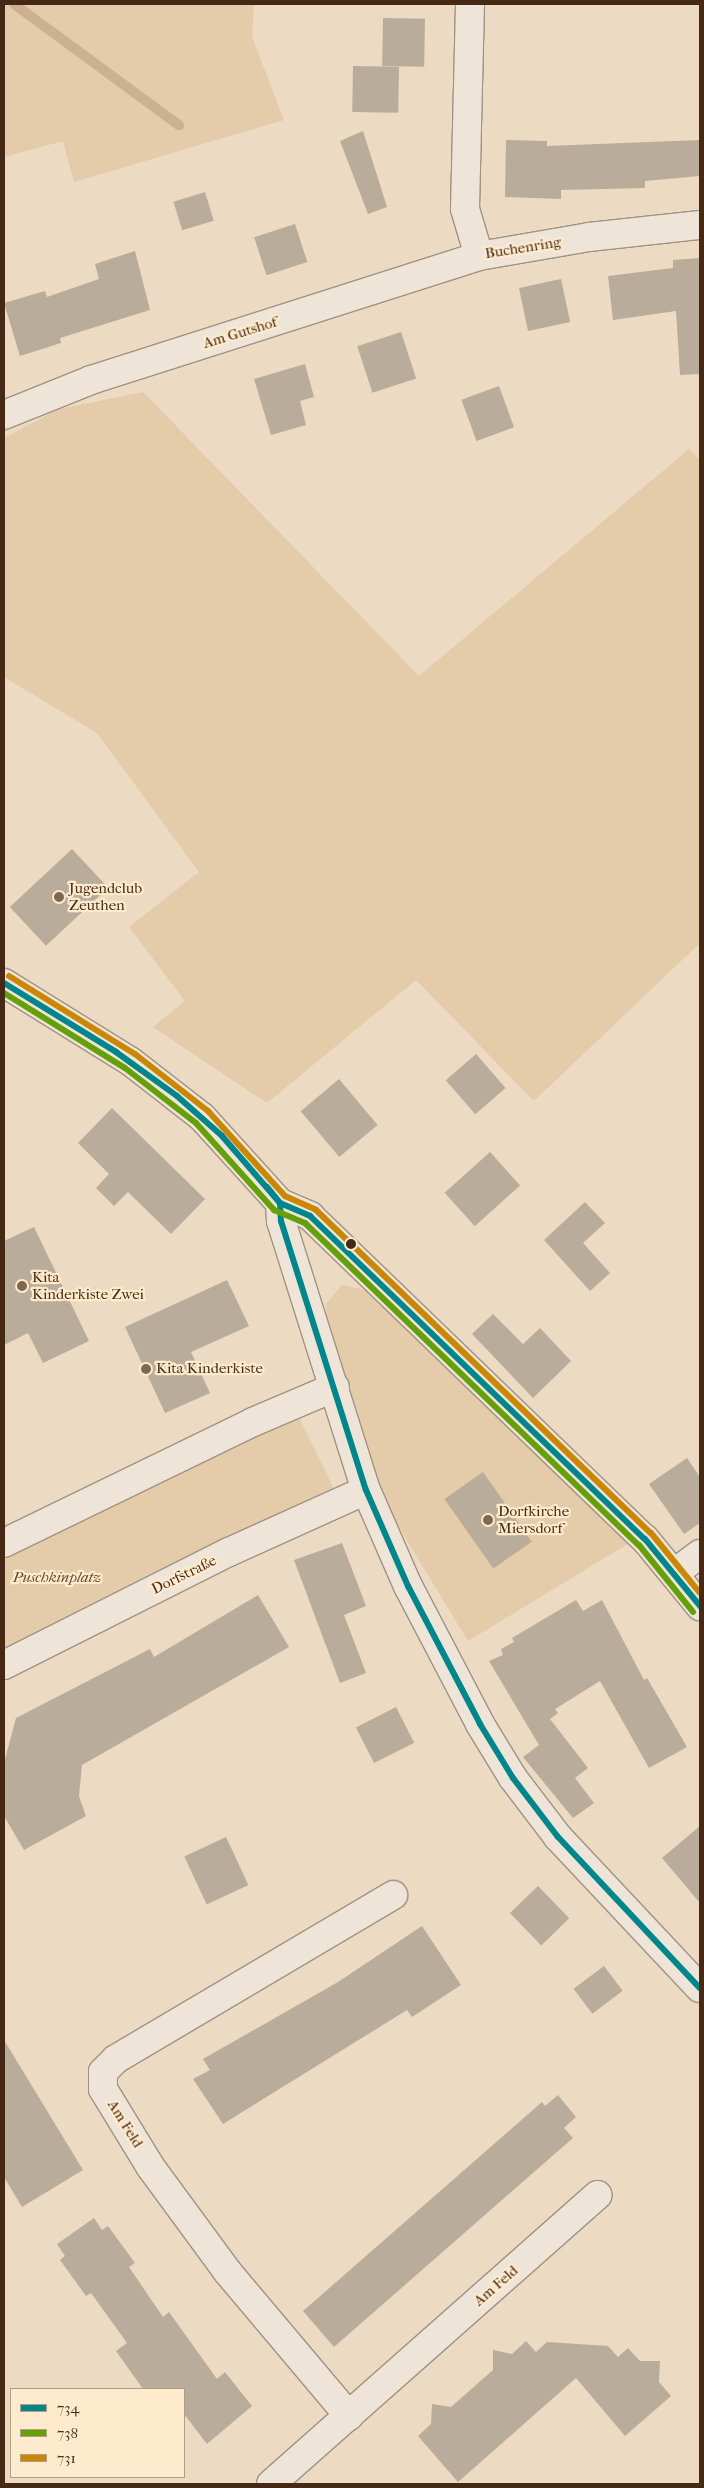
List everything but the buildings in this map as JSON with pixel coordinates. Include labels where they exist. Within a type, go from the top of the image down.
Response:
[{"type":"street","name":"Buchenring","points":[[470,4],[465,209],[478,256],[589,237],[700,225]]},
{"type":"street","name":"Am Gutshof","points":[[4,415],[92,380],[478,256]]},
{"type":"street","points":[[4,983],[116,1052],[177,1096],[222,1136],[280,1202],[310,1216],[676,1572],[700,1606]]},
{"type":"street","points":[[280,1202],[281,1221],[366,1490],[408,1586],[480,1724],[513,1778],[558,1837],[700,1988]]},
{"type":"street","points":[[4,1543],[253,1422],[335,1387]]},
{"type":"street","name":"Dorfstraße","points":[[4,1665],[229,1552],[366,1490]]},
{"type":"street","points":[[676,1572],[700,1554]]},
{"type":"street","name":"Am Feld","points":[[349,2416],[227,2271],[150,2166],[103,2089],[103,2072],[116,2059],[393,1894]]},
{"type":"street","name":"Am Feld","points":[[271,2484],[598,2195]]},
{"type":"green space","points":[[4,4],[254,4],[252,37],[284,120],[74,182],[63,141],[4,157]]},
{"type":"green space","points":[[143,392],[419,676],[689,449],[700,460],[700,943],[534,1101],[416,980],[267,1103],[153,1027],[185,1001],[129,927],[199,872],[97,733],[4,677],[4,438],[59,409]]},
{"type":"green space","points":[[342,1285],[369,1291],[631,1542],[468,1641],[388,1509],[326,1333],[326,1304]]},
{"type":"green space","name":"Puschkinplatz","points":[[297,1414],[334,1489],[4,1652],[4,1556]]},
{"type":"waterway","points":[[14,4],[179,125]]},
{"type":"transit line","name":"731","points":[[9,976],[135,1054],[208,1111],[285,1196],[316,1210],[651,1533],[700,1593]]},
{"type":"transit line","name":"734","points":[[4,983],[116,1052],[177,1096],[222,1136],[280,1203],[281,1221],[366,1490],[408,1586],[480,1724],[513,1778],[558,1837],[700,1988]]},
{"type":"transit line","name":"738","points":[[4,993],[125,1068],[196,1123],[274,1210],[305,1223],[639,1545],[693,1612]]},
{"type":"transit line","name":"734","points":[[267,1187],[280,1203],[310,1216],[645,1539],[700,1606]]},
{"type":"place","name":"Jugendclub Zeuthen","points":[[59,897]]},
{"type":"place","name":"Kita Kinderkiste Zwei","points":[[22,1286]]},
{"type":"place","name":"Kita Kinderkiste","points":[[146,1369]]},
{"type":"place","name":"Dorfkirche Miersdorf","points":[[488,1520]]}]
